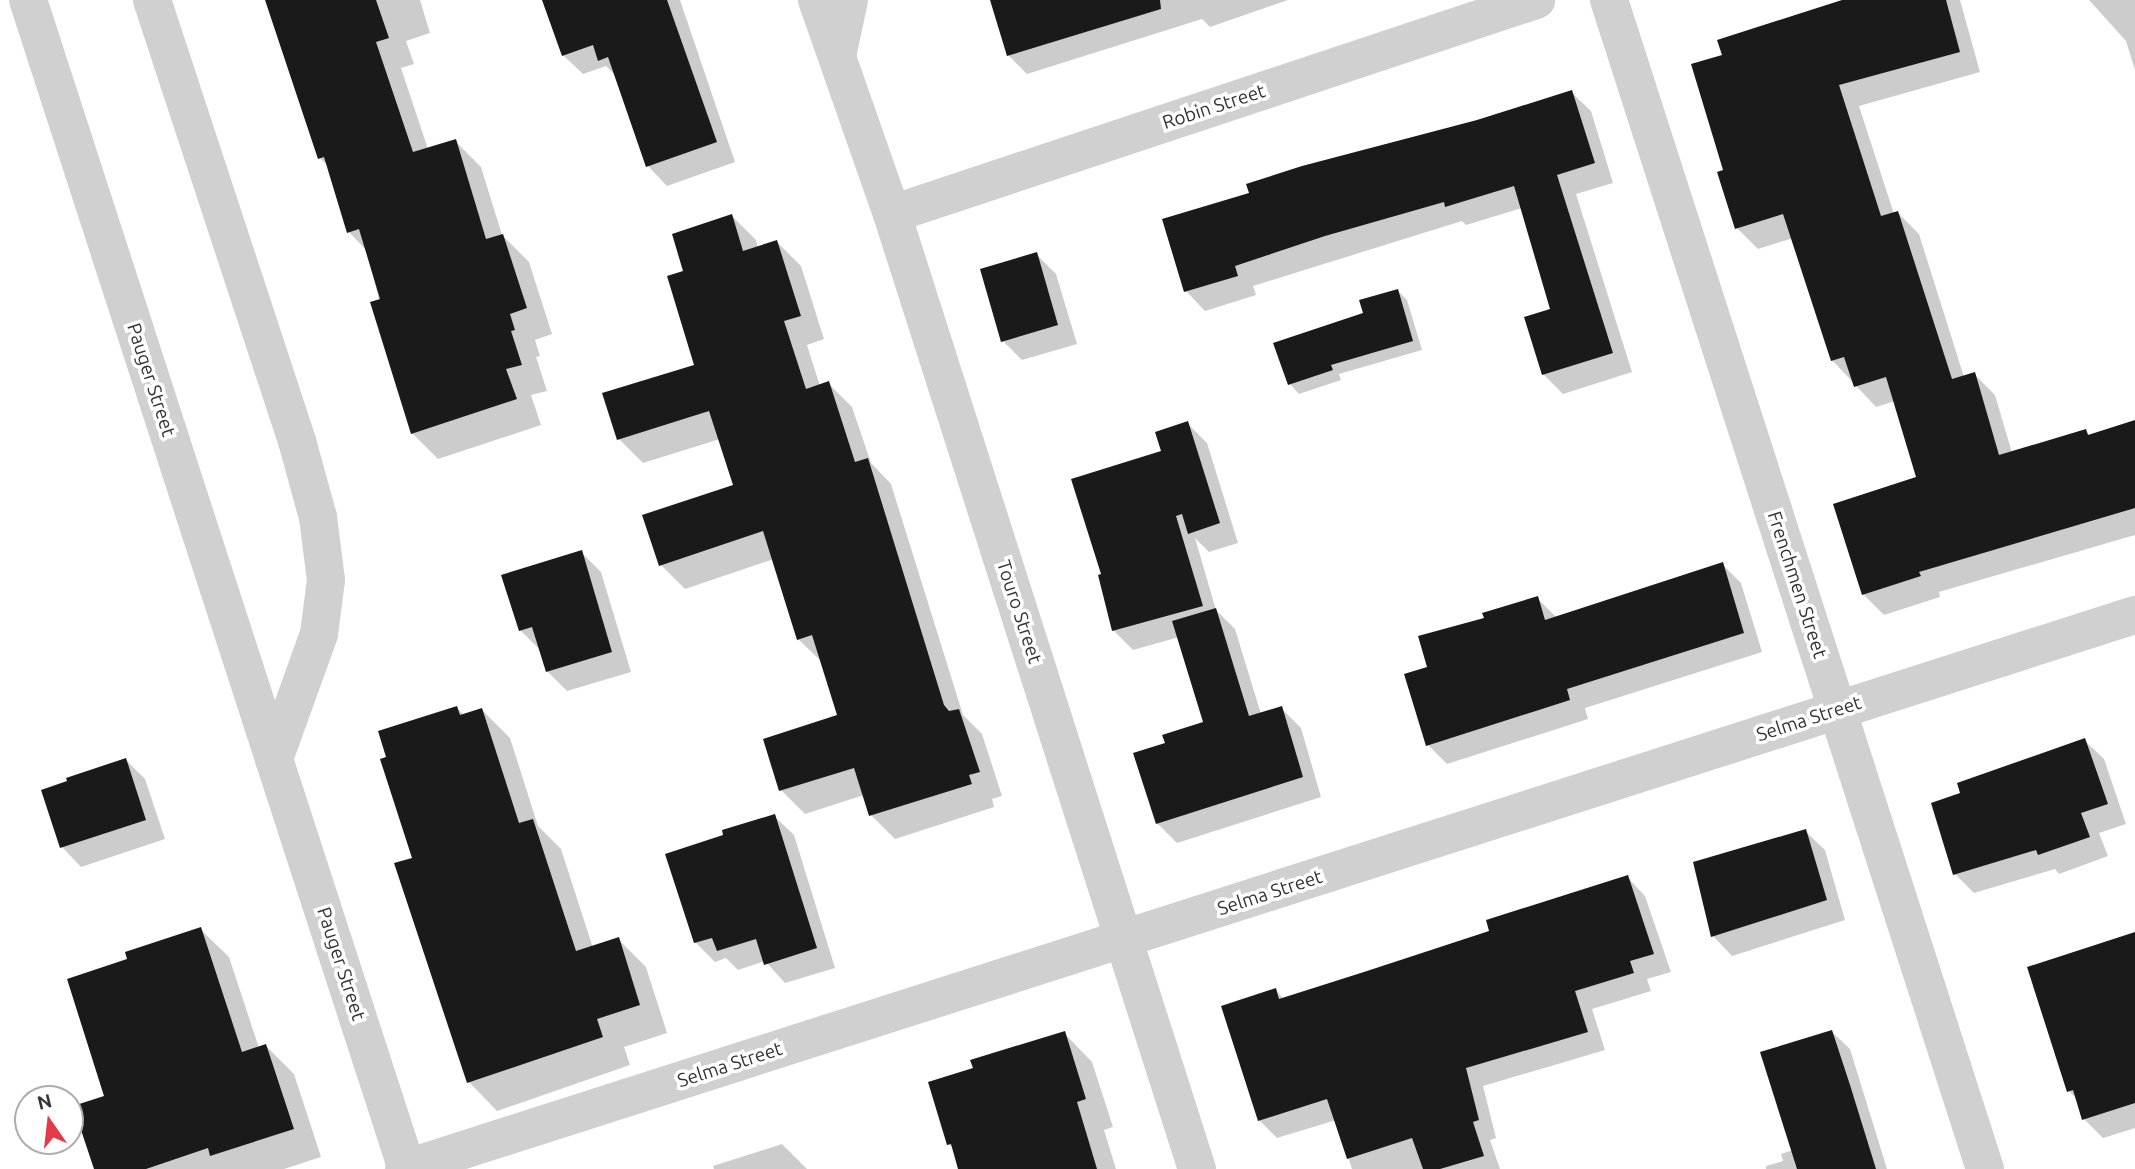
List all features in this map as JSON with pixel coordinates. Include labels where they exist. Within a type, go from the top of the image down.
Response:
[{"type":"street","name":"Pauger Street","points":[[28,0],[406,1169]]},
{"type":"street","points":[[152,0],[296,441],[318,517],[326,580],[319,634],[274,759]]},
{"type":"street","name":"Touro Street","points":[[817,0],[892,215],[1197,1169]]},
{"type":"street","points":[[836,56],[849,0]]},
{"type":"street","name":"Robin Street","points":[[892,215],[1536,0]]},
{"type":"street","name":"Frenchmen Street","points":[[1609,0],[1985,1169]]},
{"type":"street","name":"Selma Street","points":[[406,1169],[2135,615]]},
{"type":"building","points":[[265,0],[376,0],[389,38],[376,42],[413,152],[456,139],[486,239],[503,234],[527,308],[510,314],[515,330],[511,331],[522,365],[506,369],[517,399],[411,434],[370,302],[380,299],[359,229],[347,233],[324,157],[318,159]]},
{"type":"building","points":[[542,0],[667,0],[717,142],[646,167],[608,57],[598,61],[593,45],[562,56]]},
{"type":"building","points":[[990,0],[1160,0],[1161,9],[1007,56]]},
{"type":"building","points":[[1842,0],[1946,0],[1960,52],[1839,85],[1881,216],[1898,211],[1952,379],[1975,372],[1999,455],[2086,429],[2088,435],[2135,420],[2135,508],[1919,572],[1921,576],[1862,595],[1833,504],[1916,477],[1886,377],[1854,387],[1844,357],[1831,361],[1783,214],[1735,229],[1717,172],[1723,170],[1691,64],[1722,55],[1717,40]]},
{"type":"building","points":[[1572,90],[1595,163],[1557,175],[1613,353],[1542,375],[1524,317],[1550,309],[1514,186],[1445,207],[1444,202],[1325,236],[1235,266],[1238,276],[1184,292],[1162,219],[1249,193],[1246,184],[1302,166],[1477,120]]},
{"type":"building","points":[[732,214],[743,251],[777,240],[801,316],[784,321],[806,389],[829,381],[855,462],[868,458],[944,705],[949,711],[959,709],[980,772],[969,775],[972,784],[869,816],[854,768],[779,791],[763,739],[837,715],[812,635],[797,640],[763,531],[659,566],[642,515],[733,485],[709,411],[617,440],[602,393],[694,365],[667,276],[683,271],[672,234]]},
{"type":"building","points":[[1037,252],[1058,325],[1001,342],[980,269]]},
{"type":"building","points":[[1398,289],[1413,341],[1331,365],[1333,370],[1288,385],[1273,343],[1363,313],[1359,300]]},
{"type":"building","points":[[1188,421],[1220,523],[1188,534],[1182,514],[1176,516],[1203,606],[1112,631],[1098,575],[1101,574],[1071,479],[1161,451],[1155,432]]},
{"type":"building","points":[[582,550],[612,652],[546,672],[532,627],[519,631],[501,575]]},
{"type":"building","points":[[1723,562],[1744,633],[1567,689],[1570,700],[1426,746],[1404,674],[1427,667],[1418,636],[1484,618],[1482,613],[1538,596],[1545,620]]},
{"type":"building","points":[[1216,608],[1249,716],[1282,706],[1303,777],[1156,824],[1133,753],[1165,743],[1162,735],[1203,722],[1172,621]]},
{"type":"building","points":[[457,706],[460,715],[482,708],[519,823],[533,819],[576,951],[619,937],[640,1005],[597,1019],[603,1037],[467,1083],[394,863],[412,858],[380,759],[386,757],[378,731]]},
{"type":"building","points":[[2085,738],[2108,804],[2081,813],[2090,837],[2038,855],[2036,850],[1953,875],[1931,803],[1960,793],[1957,783]]},
{"type":"building","points":[[126,758],[146,820],[60,848],[41,790],[67,781],[66,778]]},
{"type":"building","points":[[775,814],[817,948],[764,965],[756,939],[717,951],[712,938],[694,943],[665,854],[723,835],[722,830]]},
{"type":"building","points":[[1806,829],[1827,900],[1711,937],[1693,862]]},
{"type":"building","points":[[1628,875],[1654,954],[1630,961],[1634,973],[1575,991],[1588,1032],[1466,1068],[1479,1120],[1473,1122],[1484,1156],[1440,1169],[1423,1169],[1412,1138],[1347,1159],[1327,1099],[1258,1121],[1221,1006],[1276,988],[1279,999],[1367,971],[1489,931],[1486,920]]},
{"type":"building","points":[[201,927],[242,1052],[266,1044],[294,1129],[210,1156],[208,1148],[146,1169],[94,1169],[84,1139],[84,1102],[104,1096],[67,979],[127,959],[125,952]]},
{"type":"building","points":[[2135,932],[2135,1103],[2082,1120],[2073,1090],[2067,1092],[2027,967]]},
{"type":"building","points":[[1832,1030],[1876,1169],[1797,1169],[1760,1052]]},
{"type":"building","points":[[1065,1031],[1086,1099],[1077,1102],[1097,1169],[958,1169],[951,1144],[947,1145],[928,1082],[973,1068],[970,1060]]}]
